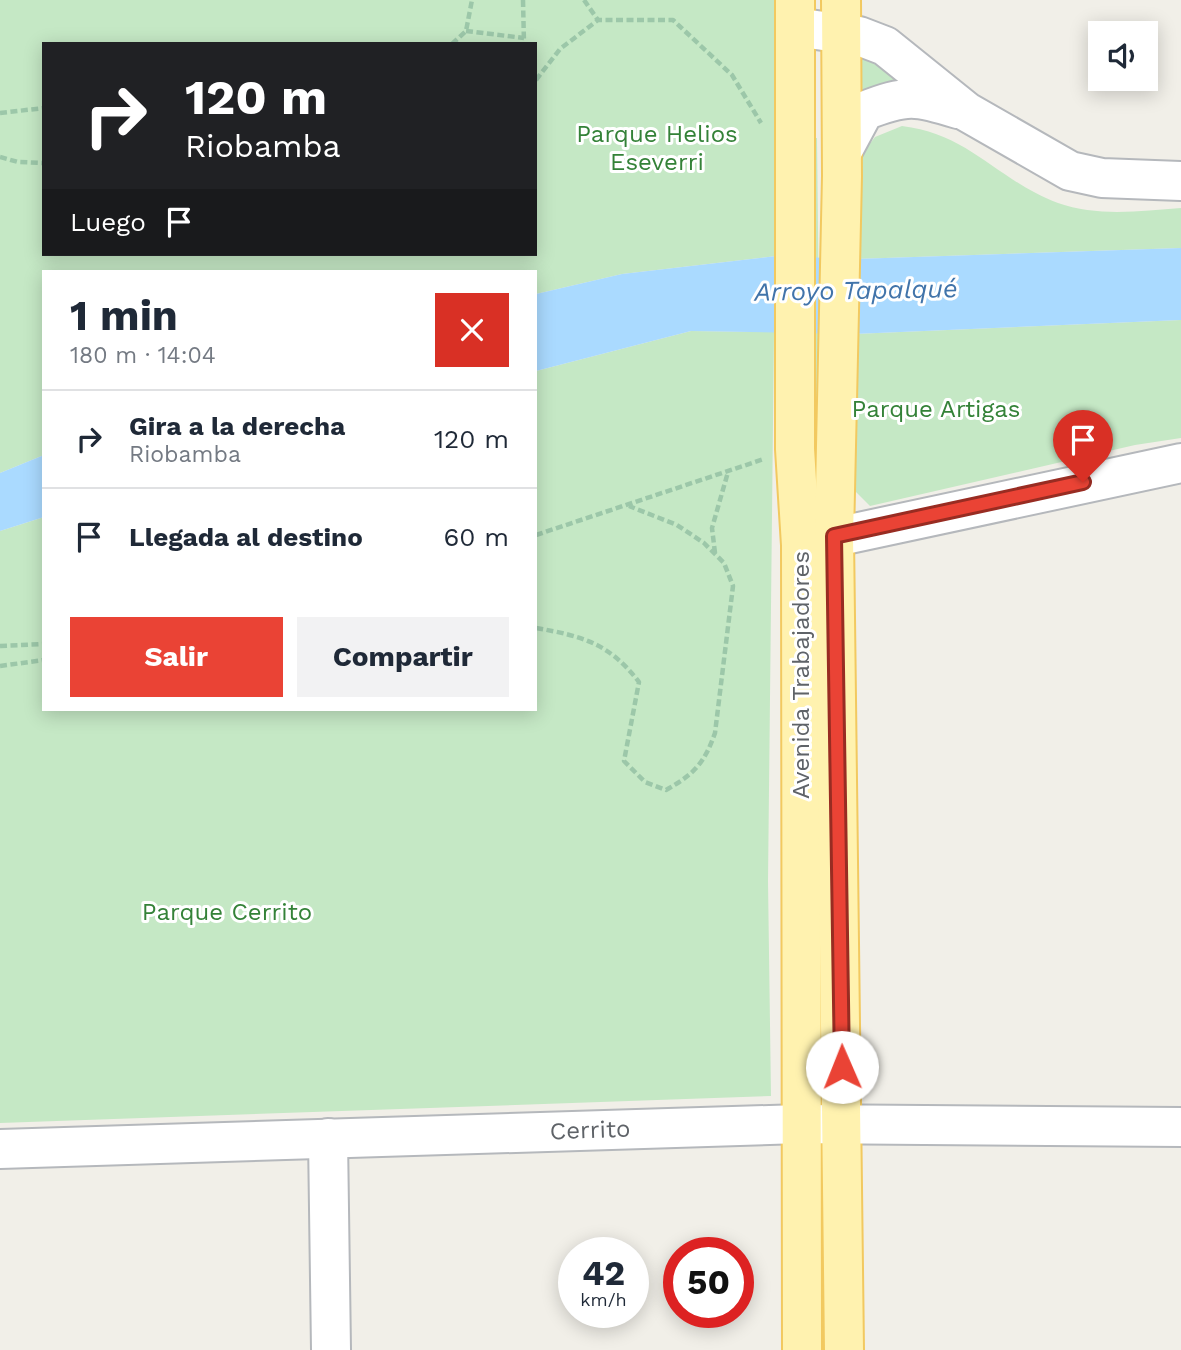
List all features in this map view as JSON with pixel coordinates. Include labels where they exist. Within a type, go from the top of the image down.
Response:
[{"type":"main road","name":"Avenida Trabajadores","points":[[795,14],[797,166],[783,453],[817,540],[843,1123],[844,1350]]},
{"type":"main road","name":"Avenida Trabajadores","points":[[802,1350],[800,1124],[817,540],[834,444],[842,164],[841,17]]},
{"type":"street","points":[[795,14],[841,17],[859,36],[885,46],[967,112],[1070,171],[1102,178],[1181,181]]},
{"type":"street","points":[[842,164],[864,111],[892,100],[920,97],[967,112]]},
{"type":"street","points":[[817,540],[1181,463]]},
{"type":"street","name":"Cerrito","points":[[0,1149],[843,1123],[1181,1128]]},
{"type":"street","points":[[328,1138],[331,1350]]},
{"type":"path","points":[[454,42],[466,31],[472,0]]},
{"type":"path","points":[[466,31],[524,41],[523,0]]},
{"type":"path","points":[[584,0],[598,20]]},
{"type":"path","points":[[537,79],[560,49],[598,20],[673,20],[732,75],[765,129]]},
{"type":"path","points":[[0,113],[42,108]]},
{"type":"path","points":[[0,157],[18,162],[42,163]]},
{"type":"path","points":[[537,535],[783,453]]},
{"type":"path","points":[[715,554],[712,528],[728,471]]},
{"type":"path","points":[[537,628],[582,636],[621,659],[639,682],[624,761],[645,782],[666,790],[691,776],[708,754],[715,733],[733,586],[724,563],[715,554],[677,525],[629,506]]},
{"type":"path","points":[[0,646],[42,644]]},
{"type":"path","points":[[0,666],[42,660]]},
{"type":"green space","name":"Parque Helios Eseverri","points":[[0,0],[774,0],[778,150],[776,256],[622,274],[537,294],[537,270],[42,270],[42,456],[0,473]]},
{"type":"green space","points":[[867,57],[914,82],[856,93],[857,61]]},
{"type":"green space","points":[[902,126],[947,138],[1018,183],[1058,203],[1104,212],[1181,208],[1181,248],[855,259],[861,155],[875,137]]},
{"type":"green space","points":[[811,138],[817,138],[821,500],[815,500]]},
{"type":"green space","name":"Parque Artigas","points":[[1181,320],[1181,438],[1135,445],[870,506],[850,486],[854,334]]},
{"type":"green space","name":"Parque Cerrito","points":[[691,331],[774,332],[768,881],[771,1096],[0,1123],[0,531],[42,518],[42,711],[537,711],[537,371]]},
{"type":"green space","points":[[819,1166],[826,1166],[828,1350],[821,1350]]},
{"type":"water","name":"Arroyo Tapalqué","points":[[1181,248],[1181,320],[854,334],[691,331],[537,371],[537,294],[622,274],[776,256],[855,259]]},
{"type":"water","points":[[42,456],[42,518],[0,531],[0,473]]},
{"type":"route","points":[[842,1067],[834,536],[1083,482]]}]
